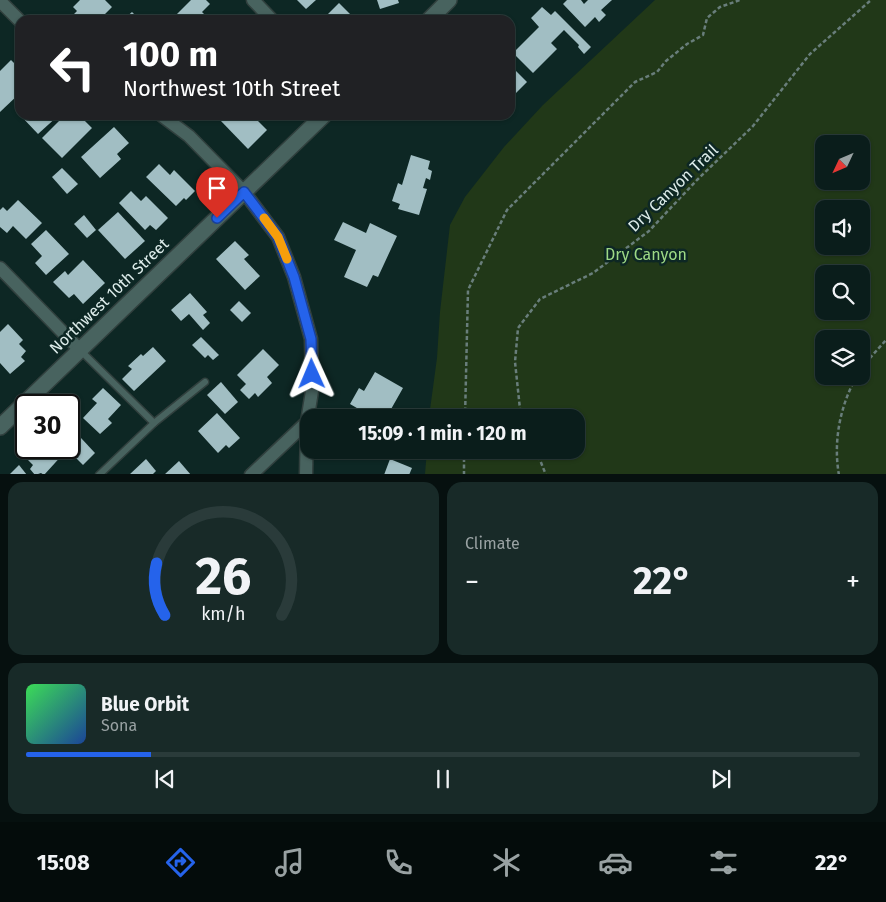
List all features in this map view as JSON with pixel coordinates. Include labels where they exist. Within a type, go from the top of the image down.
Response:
[{"type":"street","points":[[252,0],[267,15]]},
{"type":"street","points":[[434,15],[450,0]]},
{"type":"street","points":[[0,1],[15,16]]},
{"type":"street","points":[[168,120],[189,136],[244,192],[278,237],[294,277],[311,339],[312,391],[309,409]]},
{"type":"street","name":"Northwest 10th Street","points":[[0,427],[319,120]]},
{"type":"street","points":[[0,268],[79,349]]},
{"type":"street","points":[[251,474],[300,428]]},
{"type":"street","points":[[306,459],[306,474]]},
{"type":"lane","points":[[79,349],[154,423]]},
{"type":"lane","points":[[99,474],[154,423],[206,382]]},
{"type":"path","points":[[465,409],[468,290],[507,210],[635,82],[657,72],[666,61],[703,35],[707,18],[720,7],[740,0]]},
{"type":"path","name":"Dry Canyon Trail","points":[[520,409],[515,362],[518,328],[540,299],[593,273],[649,231],[697,180],[753,126],[810,54],[871,0]]},
{"type":"path","points":[[870,358],[886,340]]},
{"type":"path","points":[[839,474],[837,464],[839,423],[852,385]]},
{"type":"path","points":[[464,459],[464,474]]},
{"type":"path","points":[[540,459],[546,474]]},
{"type":"green space","name":"Dry Canyon","points":[[655,0],[886,0],[886,474],[425,474],[426,459],[585,459],[585,409],[430,409],[450,225],[465,197],[504,147],[543,105]]},
{"type":"building","points":[[80,0],[105,0],[112,7],[104,15],[73,15],[77,11],[73,7]]},
{"type":"building","points":[[191,0],[206,0],[210,4],[202,12],[205,15],[176,15]]},
{"type":"building","points":[[297,0],[316,0],[306,9]]},
{"type":"building","points":[[377,0],[398,0],[399,3],[380,9]]},
{"type":"building","points":[[567,0],[581,0],[584,4],[588,0],[612,0],[601,10],[606,15],[599,22],[595,17],[585,27],[563,4]]},
{"type":"building","points":[[339,3],[351,15],[327,15]]},
{"type":"building","points":[[542,7],[551,15],[555,11],[591,47],[584,54],[578,47],[579,45],[564,30],[551,43],[557,49],[533,73],[515,55],[515,51],[539,27],[531,18]]},
{"type":"building","points":[[11,60],[15,64],[15,98],[0,112],[0,71]]},
{"type":"building","points":[[515,70],[527,82],[515,94]]},
{"type":"building","points":[[25,120],[53,120],[38,134]]},
{"type":"building","points":[[60,120],[84,120],[92,128],[62,158],[42,138]]},
{"type":"building","points":[[220,120],[257,120],[267,130],[248,149]]},
{"type":"building","points":[[114,127],[129,143],[117,154],[121,159],[100,178],[81,157]]},
{"type":"building","points":[[411,155],[430,161],[428,169],[432,171],[430,180],[426,178],[423,188],[427,189],[419,215],[398,209],[400,204],[392,201],[398,183],[402,185]]},
{"type":"building","points":[[159,164],[170,175],[174,170],[195,191],[176,206],[146,177]]},
{"type":"building","points":[[62,168],[78,184],[67,194],[52,177]]},
{"type":"building","points":[[131,191],[141,201],[146,196],[168,218],[156,230],[150,225],[145,230],[119,203]]},
{"type":"building","points":[[18,200],[42,223],[26,239],[13,226],[7,233],[0,227],[0,210],[3,207],[7,211]]},
{"type":"building","points":[[118,212],[145,241],[125,259],[98,230]]},
{"type":"building","points":[[84,215],[96,230],[87,238],[74,224]]},
{"type":"building","points":[[343,222],[366,233],[370,223],[397,236],[378,277],[373,275],[367,287],[344,277],[356,250],[334,240]]},
{"type":"building","points":[[46,230],[69,254],[46,275],[35,263],[42,256],[31,244]]},
{"type":"building","points":[[235,241],[249,255],[244,259],[260,276],[245,290],[216,259]]},
{"type":"building","points":[[83,260],[105,283],[83,304],[74,294],[69,298],[53,282],[65,271],[68,275]]},
{"type":"building","points":[[190,293],[207,312],[203,315],[210,323],[203,330],[189,314],[181,321],[171,310]]},
{"type":"building","points":[[239,301],[251,313],[242,322],[230,310]]},
{"type":"building","points":[[8,324],[23,340],[19,344],[26,351],[21,357],[25,361],[10,374],[0,363],[0,332]]},
{"type":"building","points":[[201,337],[219,355],[213,360],[208,355],[205,358],[192,345]]},
{"type":"building","points":[[153,347],[166,361],[134,391],[122,379],[132,369],[128,366],[141,354],[143,356]]},
{"type":"building","points":[[263,349],[279,365],[267,377],[272,383],[258,397],[255,393],[249,399],[240,390],[246,384],[237,375]]},
{"type":"building","points":[[375,372],[403,388],[391,409],[359,409],[350,404],[359,388],[364,391]]},
{"type":"building","points":[[221,382],[238,402],[225,414],[207,395]]},
{"type":"building","points":[[103,388],[121,405],[108,419],[112,423],[100,434],[83,418],[97,403],[92,399]]},
{"type":"building","points":[[217,413],[240,438],[229,448],[226,445],[218,453],[198,431]]},
{"type":"building","points":[[80,439],[95,453],[83,465],[77,459],[80,459]]},
{"type":"building","points":[[29,459],[59,459],[45,474],[34,474],[30,469],[33,465]]},
{"type":"building","points":[[146,459],[156,471],[153,474],[130,474]]},
{"type":"building","points":[[390,459],[412,468],[409,474],[384,474]]},
{"type":"building","points":[[179,461],[190,474],[165,474]]},
{"type":"building","points":[[19,465],[26,474],[10,474]]},
{"type":"slow traffic","points":[[264,218],[278,237],[287,259]]},
{"type":"route","points":[[217,218],[244,192],[278,237],[294,277],[311,339],[312,374]]}]
